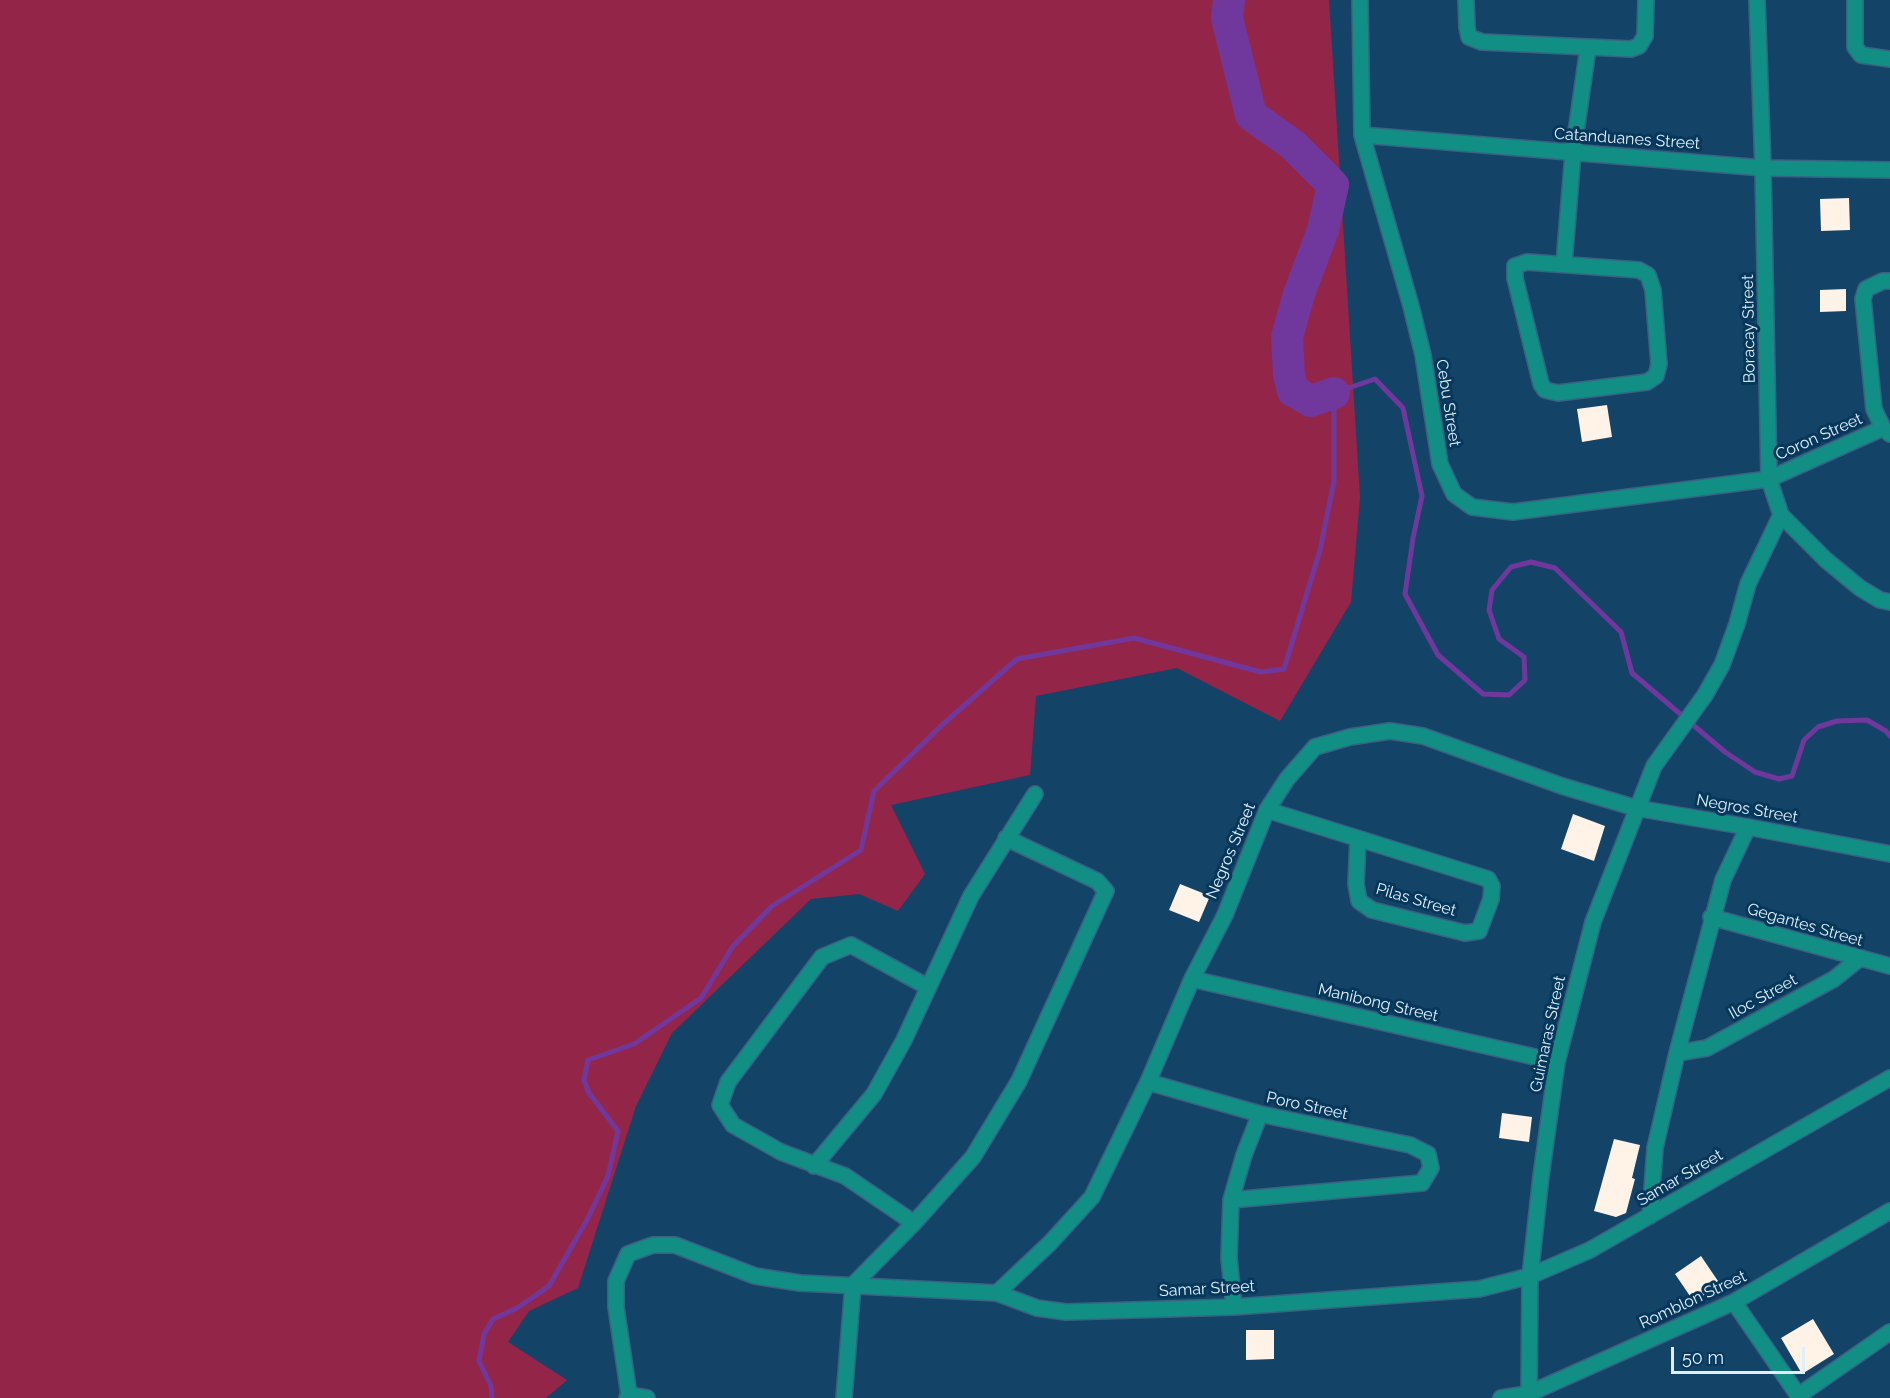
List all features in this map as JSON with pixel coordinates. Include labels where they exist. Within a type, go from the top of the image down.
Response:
[{"type":"street","name":"Cebu Street","points":[[1360,0],[1362,135],[1423,355],[1440,464],[1454,494],[1472,507],[1513,512],[1769,479]]},
{"type":"street","points":[[1467,0],[1469,37],[1482,42],[1631,50],[1639,46],[1645,36],[1646,0]]},
{"type":"street","name":"Boracay Street","points":[[1757,0],[1764,168],[1769,479],[1781,515],[1826,560],[1860,588],[1880,600],[1890,602]]},
{"type":"street","points":[[1855,0],[1855,47],[1861,55],[1890,59]]},
{"type":"street","points":[[1564,264],[1573,153],[1587,48]]},
{"type":"street","name":"Catanduanes Street","points":[[1362,135],[1764,168],[1890,170]]},
{"type":"street","points":[[1527,262],[1564,264],[1639,270],[1648,275],[1653,290],[1659,364],[1656,376],[1647,382],[1558,393],[1545,390],[1541,384],[1515,278],[1515,266],[1527,262]]},
{"type":"street","points":[[1887,431],[1874,409],[1863,298],[1866,289],[1883,281],[1890,281]]},
{"type":"street","name":"Coron Street","points":[[1769,479],[1887,431]]},
{"type":"street","name":"Guimaras Street","points":[[1528,1396],[1530,1276],[1541,1176],[1557,1062],[1593,922],[1654,766],[1705,695],[1722,665],[1748,584],[1781,515]]},
{"type":"street","name":"Negros Street","points":[[997,1293],[1050,1243],[1092,1197],[1148,1082],[1191,979],[1225,915],[1267,810],[1287,779],[1315,747],[1350,737],[1390,731],[1423,736],[1562,786],[1636,808],[1890,854]]},
{"type":"street","points":[[814,1166],[874,1094],[904,1040],[971,896],[1035,794]]},
{"type":"street","name":"Pilas Street","points":[[1267,810],[1488,879],[1492,886],[1491,899],[1479,931],[1465,933],[1372,910],[1359,901],[1356,884],[1358,839]]},
{"type":"street","points":[[1650,1216],[1655,1148],[1711,917],[1723,880],[1748,827]]},
{"type":"street","points":[[844,1398],[853,1285],[914,1223],[973,1157],[1019,1082],[1106,891],[1097,881],[1006,838]]},
{"type":"street","name":"Gegantes Street","points":[[1711,917],[1890,966]]},
{"type":"street","points":[[914,1223],[845,1176],[781,1152],[733,1125],[720,1105],[728,1082],[822,957],[851,945],[928,987]]},
{"type":"street","name":"Iloc Street","points":[[1677,1053],[1707,1048],[1834,979],[1859,959]]},
{"type":"street","name":"Manibong Street","points":[[1191,979],[1557,1062]]},
{"type":"street","name":"Samar Street","points":[[628,1396],[616,1307],[616,1281],[628,1254],[652,1245],[675,1245],[756,1276],[800,1283],[997,1293],[1037,1308],[1066,1312],[1234,1307],[1479,1289],[1530,1276],[1590,1250],[1890,1078]]},
{"type":"street","name":"Poro Street","points":[[1148,1082],[1260,1114],[1410,1145],[1428,1154],[1431,1168],[1422,1183],[1231,1200]]},
{"type":"street","points":[[1234,1307],[1229,1258],[1231,1200],[1244,1155],[1260,1114]]},
{"type":"street","name":"Romblon Street","points":[[1501,1398],[1528,1396],[1734,1302],[1890,1211]]},
{"type":"street","points":[[1734,1302],[1799,1397],[1890,1332]]},
{"type":"street","points":[[628,1396],[647,1398]]},
{"type":"shaded area","points":[[0,0],[1329,0],[1360,497],[1351,602],[1280,721],[1177,668],[1036,696],[1030,775],[891,805],[925,874],[898,911],[859,894],[811,899],[672,1033],[636,1106],[578,1288],[529,1311],[508,1342],[567,1380],[546,1398],[0,1398]]},
{"type":"building","points":[[1849,198],[1850,230],[1821,231],[1820,199]]},
{"type":"building","points":[[1846,289],[1846,311],[1820,312],[1820,290]]},
{"type":"building","points":[[1607,405],[1612,437],[1582,442],[1577,409]]},
{"type":"building","points":[[1573,814],[1605,826],[1594,861],[1561,849]]},
{"type":"building","points":[[1180,884],[1210,896],[1199,922],[1169,910]]},
{"type":"building","points":[[1502,1113],[1532,1117],[1529,1142],[1499,1138]]},
{"type":"building","points":[[1614,1139],[1640,1145],[1632,1178],[1635,1179],[1626,1213],[1616,1217],[1594,1211]]},
{"type":"building","points":[[1701,1256],[1720,1284],[1694,1302],[1675,1274]]},
{"type":"building","points":[[1813,1319],[1834,1354],[1802,1374],[1781,1338]]},
{"type":"building","points":[[1246,1330],[1274,1330],[1274,1359],[1246,1360]]},
{"type":"waterway","points":[[1229,0],[1227,18],[1251,115],[1293,145],[1333,185],[1323,230],[1299,294],[1287,337],[1289,375],[1293,391],[1311,401],[1334,393]]},
{"type":"waterway","points":[[492,1398],[491,1386],[479,1361],[484,1334],[493,1319],[517,1308],[549,1286],[588,1218],[608,1176],[618,1131],[589,1093],[584,1080],[588,1060],[634,1044],[701,998],[733,946],[772,906],[861,850],[874,791],[942,725],[1017,659],[1134,638],[1261,672],[1284,669],[1320,550],[1334,481],[1334,393],[1375,379],[1403,408],[1422,496],[1405,594],[1438,655],[1483,694],[1509,695],[1525,680],[1524,657],[1499,639],[1489,610],[1492,590],[1511,567],[1531,562],[1555,568],[1621,632],[1632,673],[1725,752],[1755,772],[1779,779],[1792,776],[1804,740],[1818,727],[1837,721],[1867,720],[1886,731],[1890,736]]}]
